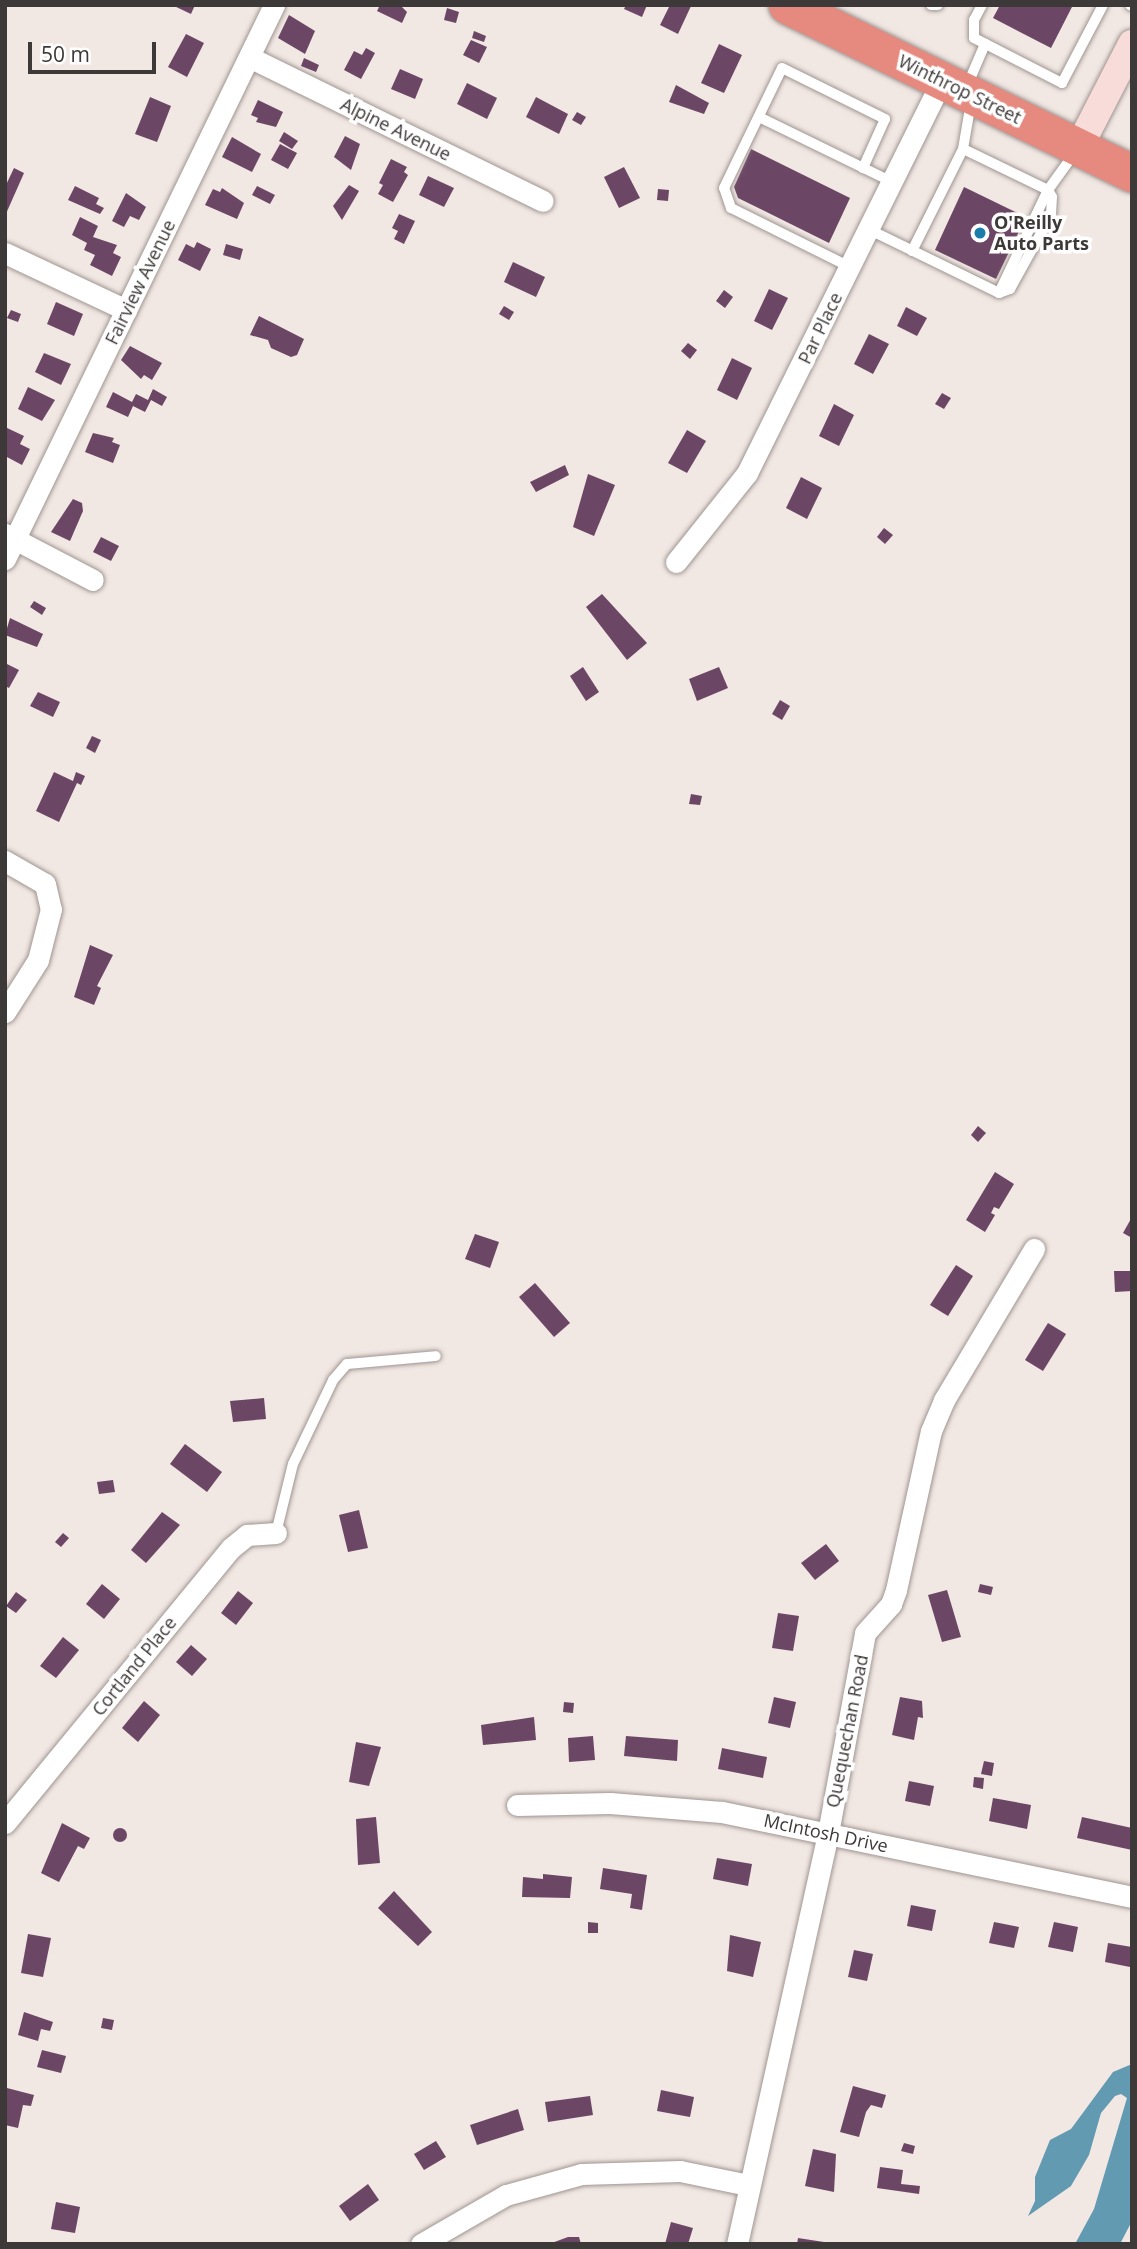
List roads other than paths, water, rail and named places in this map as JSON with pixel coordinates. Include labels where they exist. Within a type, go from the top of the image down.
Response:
[{"type":"highway","name":"Winthrop Street","points":[[801,8],[1132,173]]},
{"type":"main road","points":[[1079,147],[1132,44]]},
{"type":"street","name":"Fairview Avenue","points":[[5,559],[10,536],[126,310],[274,5]]},
{"type":"street","name":"Alpine Avenue","points":[[249,57],[543,201]]},
{"type":"street","name":"Par Place","points":[[676,562],[747,473],[892,182],[960,89]]},
{"type":"street","points":[[5,253],[126,310]]},
{"type":"street","points":[[10,536],[93,580]]},
{"type":"street","points":[[5,861],[32,873],[48,892],[50,922],[37,960],[5,1012]]},
{"type":"street","name":"Quequechan Road","points":[[737,2244],[828,1833],[865,1633],[891,1604],[896,1590],[931,1431],[950,1390],[1034,1249]]},
{"type":"street","name":"Cortland Place","points":[[5,1824],[231,1548],[247,1535],[276,1533]]},
{"type":"street","name":"McIntosh Drive","points":[[517,1805],[676,1806],[828,1833],[1132,1897]]},
{"type":"street","points":[[421,2244],[506,2195],[581,2174],[680,2171],[748,2185]]},
{"type":"lane","points":[[931,5],[938,5]]},
{"type":"lane","points":[[982,5],[974,20],[974,38],[1062,83],[1103,5]]},
{"type":"lane","points":[[912,251],[963,149],[960,89],[985,44]]},
{"type":"lane","points":[[850,267],[731,208],[724,188],[782,68],[885,119],[863,168]]},
{"type":"lane","points":[[759,117],[892,182]]},
{"type":"lane","points":[[868,229],[999,293],[1048,190],[1079,147]]},
{"type":"lane","points":[[963,149],[1048,190]]},
{"type":"lane","points":[[276,1533],[293,1464],[333,1380],[347,1364],[436,1356]]},
{"type":"water","points":[[1132,2064],[1132,2221],[1120,2244],[1075,2244],[1094,2209],[1127,2098],[1121,2094],[1115,2096],[1101,2113],[1089,2155],[1071,2186],[1028,2216],[1035,2201],[1035,2177],[1050,2140],[1071,2129],[1113,2072]]},
{"type":"place","name":"O'Reilly Auto Parts","points":[[980,233]]}]
